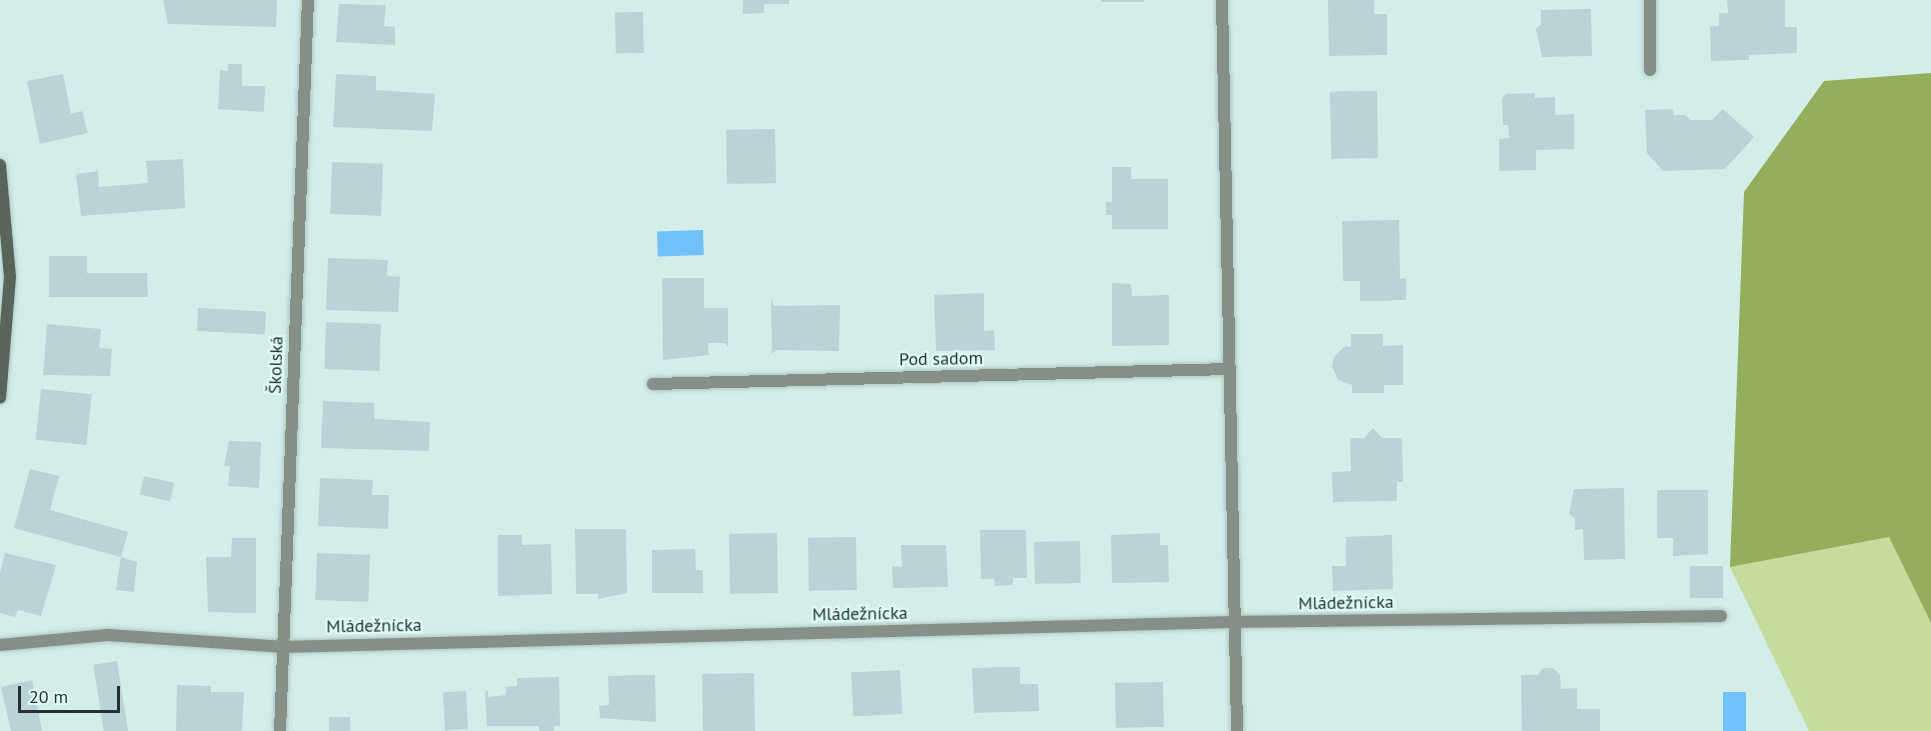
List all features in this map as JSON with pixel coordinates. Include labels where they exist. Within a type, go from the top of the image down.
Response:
[{"type":"street","name":"Školská","points":[[280,731],[308,0]]},
{"type":"street","points":[[1222,0],[1237,731]]},
{"type":"street","points":[[1650,0],[1650,70]]},
{"type":"street","points":[[0,165],[10,277],[0,398]]},
{"type":"street","name":"Pod sadom","points":[[653,384],[1229,369]]},
{"type":"street","name":"Mládežnícka","points":[[0,645],[108,636],[282,646],[1234,622],[1721,616]]},
{"type":"green space","points":[[1931,73],[1931,623],[1889,537],[1730,567],[1744,192],[1824,81]]},
{"type":"green space","points":[[1889,537],[1931,623],[1931,731],[1809,731],[1730,567]]},
{"type":"water","points":[[703,230],[704,255],[658,257],[657,232]]},
{"type":"water","points":[[1723,692],[1746,692],[1746,731],[1723,731]]},
{"type":"building","points":[[163,0],[277,0],[276,27],[168,24]]},
{"type":"building","points":[[743,0],[789,0],[789,4],[764,4],[764,13],[743,14]]},
{"type":"building","points":[[1101,0],[1144,0],[1144,2],[1101,2]]},
{"type":"building","points":[[1328,0],[1374,0],[1374,14],[1387,14],[1387,55],[1329,56]]},
{"type":"building","points":[[1727,0],[1785,0],[1785,27],[1797,27],[1797,53],[1749,55],[1749,60],[1711,61],[1710,27],[1719,26],[1719,13],[1728,13]]},
{"type":"building","points":[[339,4],[386,5],[384,26],[395,27],[395,45],[336,42]]},
{"type":"building","points":[[1591,9],[1592,56],[1542,57],[1536,29],[1541,24],[1541,10]]},
{"type":"building","points":[[615,12],[643,12],[644,53],[616,53]]},
{"type":"building","points":[[228,64],[242,64],[242,86],[265,86],[264,112],[218,109],[220,70],[228,71]]},
{"type":"building","points":[[63,74],[71,114],[82,111],[88,133],[40,144],[27,81]]},
{"type":"building","points":[[336,74],[376,76],[376,90],[435,94],[432,131],[333,127]]},
{"type":"building","points":[[1377,91],[1378,158],[1331,159],[1330,92]]},
{"type":"building","points":[[1535,93],[1535,98],[1555,97],[1555,115],[1574,114],[1574,149],[1536,150],[1536,170],[1499,171],[1499,139],[1509,138],[1508,125],[1503,125],[1502,98],[1506,94]]},
{"type":"building","points":[[1673,109],[1674,115],[1685,115],[1691,120],[1712,120],[1723,109],[1754,137],[1725,169],[1663,171],[1647,153],[1645,110]]},
{"type":"building","points":[[775,129],[776,183],[727,184],[726,130]]},
{"type":"building","points":[[183,159],[185,208],[81,216],[76,174],[98,171],[99,187],[148,183],[146,161]]},
{"type":"building","points":[[332,162],[383,164],[381,216],[330,214]]},
{"type":"building","points":[[1112,167],[1131,167],[1131,179],[1168,179],[1168,229],[1112,229],[1112,215],[1106,215],[1106,202],[1112,202]]},
{"type":"building","points":[[1399,220],[1400,279],[1406,278],[1406,300],[1360,301],[1360,281],[1343,281],[1342,221]]},
{"type":"building","points":[[49,256],[87,256],[87,273],[147,273],[148,297],[49,297]]},
{"type":"building","points":[[328,258],[388,260],[387,276],[400,277],[398,312],[326,310]]},
{"type":"building","points":[[662,278],[704,278],[704,308],[728,308],[728,347],[725,343],[708,343],[709,355],[663,360]]},
{"type":"building","points":[[1112,283],[1131,284],[1132,296],[1169,295],[1169,345],[1112,346]]},
{"type":"building","points":[[984,293],[984,331],[994,330],[995,350],[936,351],[934,295]]},
{"type":"building","points":[[771,299],[774,306],[840,305],[839,351],[776,350],[772,354]]},
{"type":"building","points":[[198,308],[266,312],[265,335],[197,331]]},
{"type":"building","points":[[326,322],[381,324],[379,371],[324,369]]},
{"type":"building","points":[[47,324],[101,329],[99,348],[112,349],[110,376],[43,375]]},
{"type":"building","points":[[1351,334],[1383,334],[1383,346],[1403,345],[1403,385],[1384,385],[1384,393],[1352,393],[1352,385],[1338,380],[1332,366],[1334,357],[1344,347],[1351,346]]},
{"type":"building","points":[[41,389],[92,394],[86,445],[36,440]]},
{"type":"building","points":[[323,401],[374,403],[374,419],[430,422],[429,451],[321,448]]},
{"type":"building","points":[[1373,428],[1382,438],[1402,438],[1403,482],[1397,482],[1397,501],[1333,502],[1332,472],[1351,471],[1350,438],[1364,438]]},
{"type":"building","points":[[229,441],[261,442],[259,488],[228,486],[230,466],[224,466]]},
{"type":"building","points":[[30,469],[59,476],[50,510],[128,532],[121,557],[14,528]]},
{"type":"building","points":[[144,476],[174,483],[170,501],[140,495]]},
{"type":"building","points":[[320,478],[373,480],[372,495],[389,495],[388,529],[318,526]]},
{"type":"building","points":[[1624,488],[1625,559],[1584,560],[1583,529],[1575,530],[1575,519],[1569,514],[1574,489]]},
{"type":"building","points":[[1657,490],[1708,490],[1708,554],[1673,556],[1673,538],[1657,538]]},
{"type":"building","points":[[575,529],[626,529],[627,593],[598,599],[598,594],[576,594]]},
{"type":"building","points":[[980,530],[1026,530],[1027,578],[1013,578],[1013,585],[995,586],[994,579],[981,579]]},
{"type":"building","points":[[777,533],[778,593],[730,594],[729,534]]},
{"type":"building","points":[[1160,533],[1160,545],[1168,545],[1169,582],[1112,583],[1111,535]]},
{"type":"building","points":[[498,535],[522,535],[522,545],[551,544],[552,594],[498,596]]},
{"type":"building","points":[[1392,535],[1393,589],[1333,591],[1332,566],[1346,566],[1346,537]]},
{"type":"building","points":[[856,537],[857,590],[809,591],[808,538]]},
{"type":"building","points":[[232,538],[256,538],[256,613],[208,612],[206,557],[231,557]]},
{"type":"building","points":[[1080,541],[1081,583],[1035,584],[1034,542]]},
{"type":"building","points":[[901,545],[946,545],[948,587],[893,588],[892,566],[902,567]]},
{"type":"building","points":[[695,549],[696,570],[703,570],[703,593],[652,593],[652,550]]},
{"type":"building","points":[[5,553],[56,565],[41,616],[18,610],[15,617],[0,613],[0,573]]},
{"type":"building","points":[[317,553],[370,555],[368,602],[315,600]]},
{"type":"building","points":[[121,557],[137,562],[134,592],[116,590]]},
{"type":"building","points":[[1690,566],[1723,566],[1723,598],[1690,598]]},
{"type":"building","points":[[117,661],[128,731],[104,731],[93,665]]},
{"type":"building","points":[[1020,667],[1020,684],[1038,684],[1039,711],[974,713],[972,668]]},
{"type":"building","points":[[1544,668],[1553,668],[1560,675],[1561,689],[1577,688],[1577,709],[1600,709],[1600,731],[1522,731],[1521,675],[1537,675]]},
{"type":"building","points":[[900,670],[902,714],[853,717],[851,673]]},
{"type":"building","points":[[754,673],[755,731],[703,731],[702,674]]},
{"type":"building","points":[[655,675],[656,722],[600,718],[599,706],[609,705],[608,676]]},
{"type":"building","points":[[559,677],[560,726],[554,726],[554,731],[539,731],[539,726],[487,726],[485,692],[488,690],[488,697],[506,695],[506,687],[517,686],[517,678]]},
{"type":"building","points":[[32,680],[42,731],[11,731],[1,687]]},
{"type":"building","points":[[1163,682],[1164,727],[1116,728],[1115,683]]},
{"type":"building","points":[[177,685],[211,686],[211,692],[244,692],[242,731],[176,731]]},
{"type":"building","points":[[466,691],[468,729],[445,730],[443,692]]},
{"type":"building","points":[[329,717],[350,717],[350,731],[329,731]]}]
